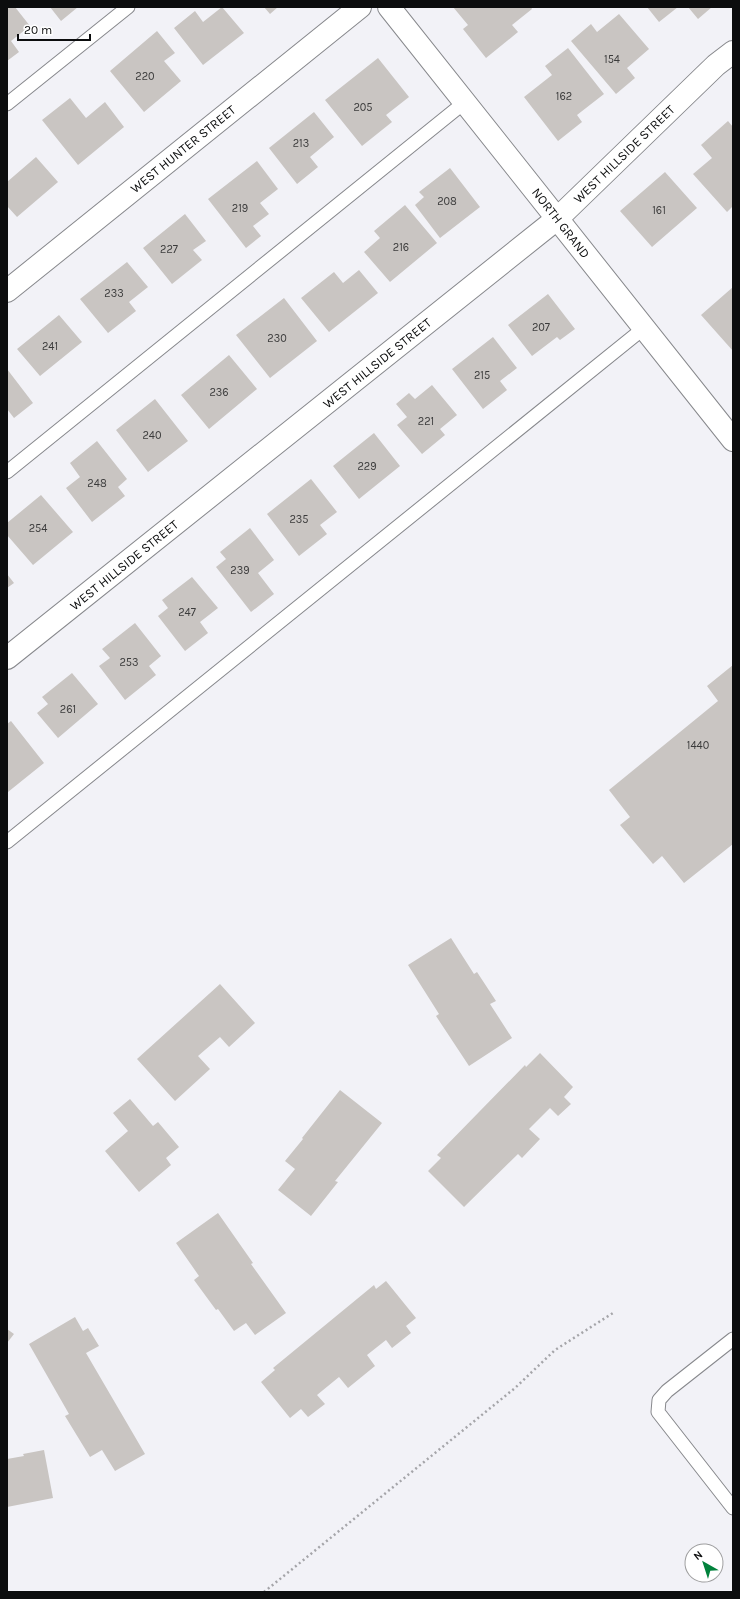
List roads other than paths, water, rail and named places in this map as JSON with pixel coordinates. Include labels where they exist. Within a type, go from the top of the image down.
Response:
[{"type":"street","name":"WEST HUNTER STREET","points":[[7,291],[360,7]]},
{"type":"street","name":"NORTH GRAND","points":[[389,7],[644,328],[730,430]]},
{"type":"street","name":"WEST HILLSIDE STREET","points":[[7,658],[558,218],[716,65],[733,52]]},
{"type":"lane","points":[[7,104],[128,7]]},
{"type":"lane","points":[[7,472],[465,102]]},
{"type":"lane","points":[[7,842],[644,328]]},
{"type":"lane","points":[[733,1339],[668,1391],[659,1400],[658,1412],[733,1508]]}]
